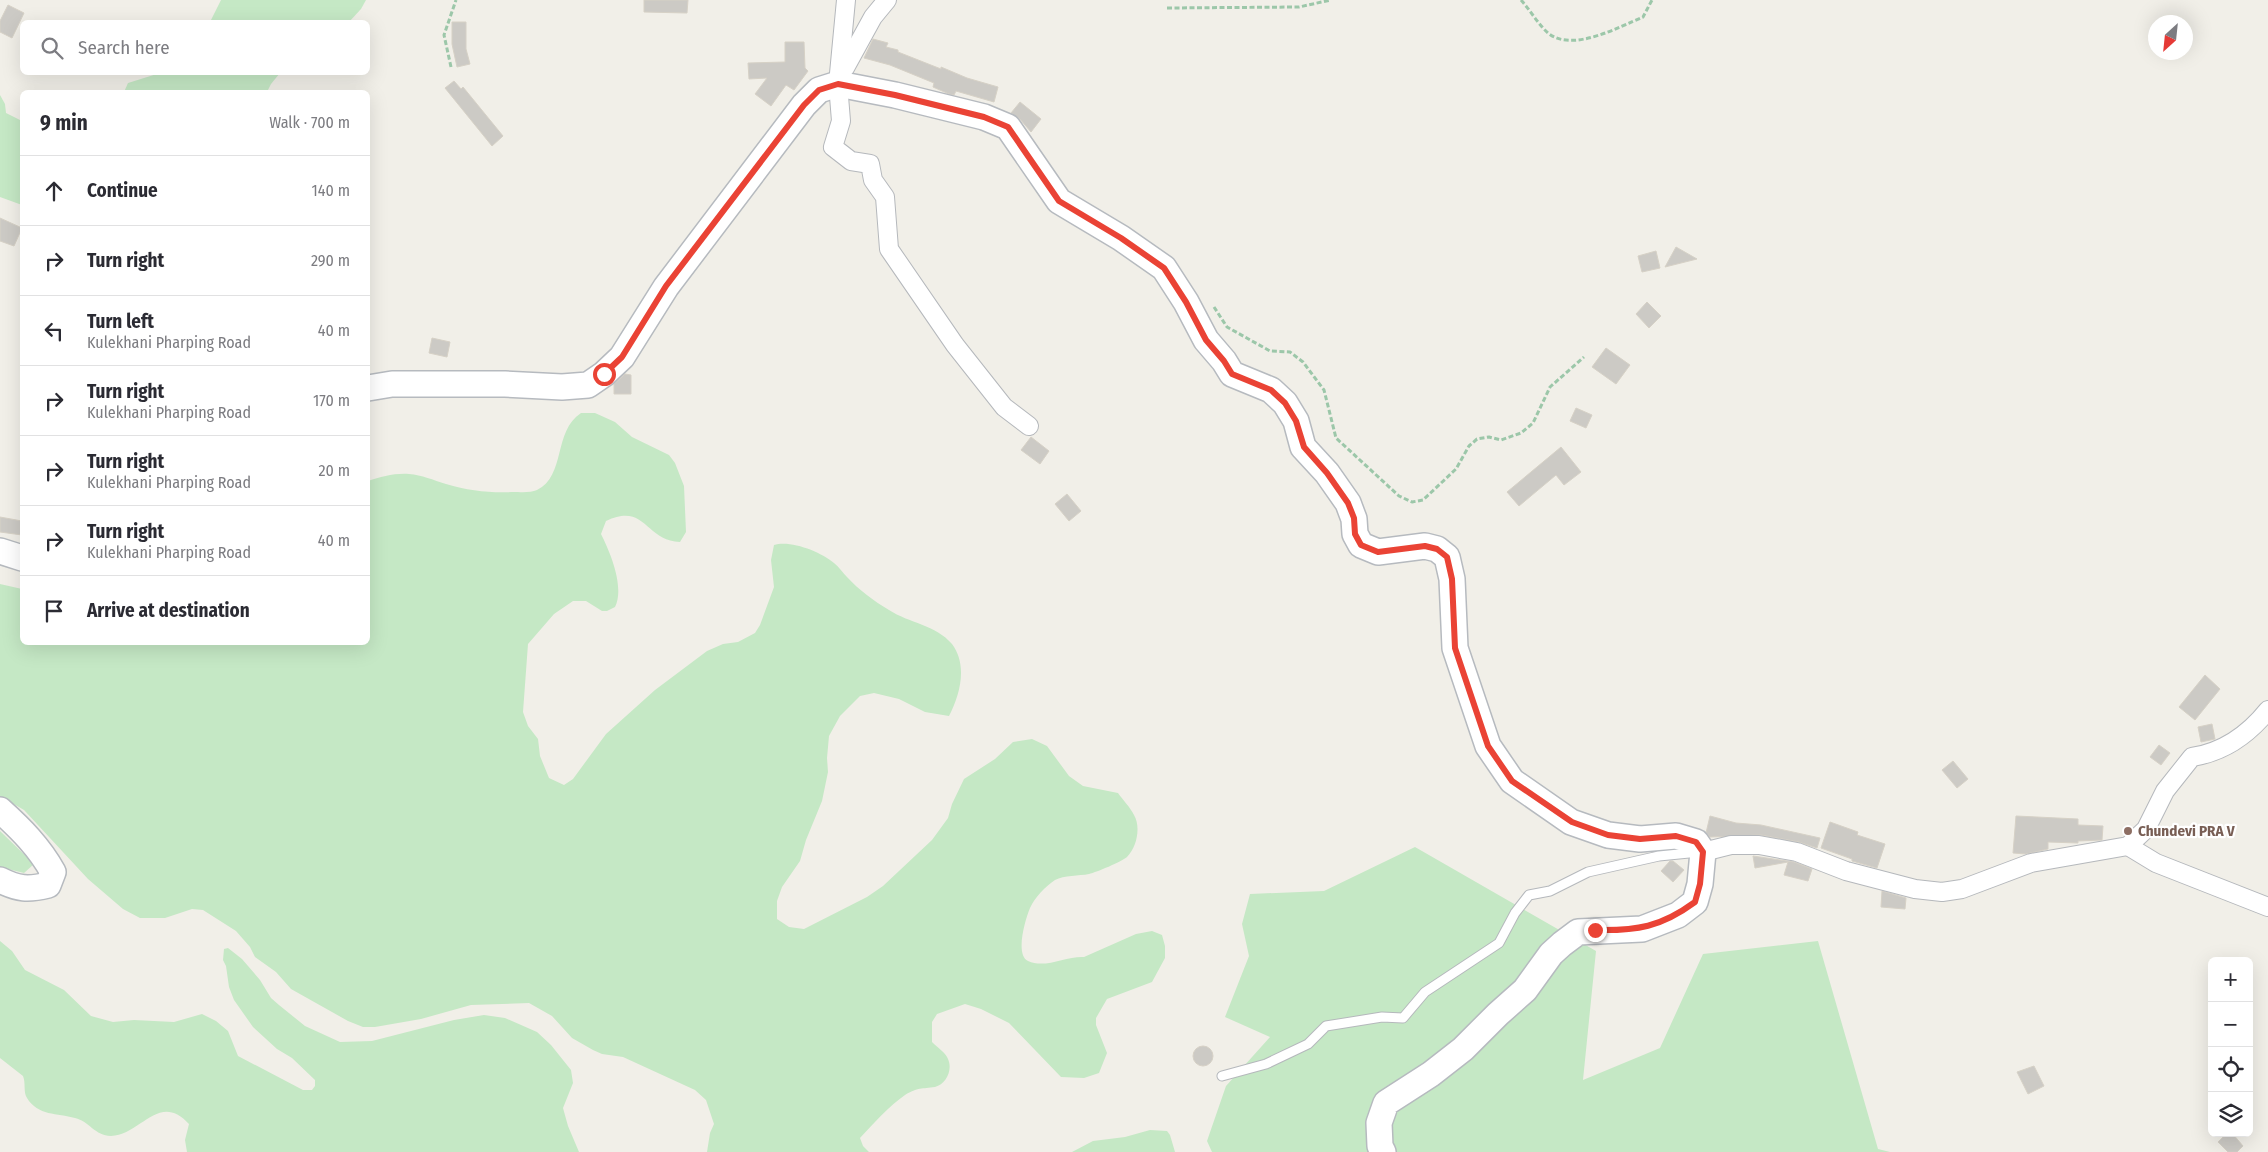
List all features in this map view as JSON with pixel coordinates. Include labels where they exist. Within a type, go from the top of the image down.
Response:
[{"type":"main road","points":[[370,388],[392,384],[515,384],[562,387],[588,384],[604,374],[622,357],[666,286],[804,105],[819,90],[838,84],[895,95],[984,117],[1008,127],[1059,201],[1121,238],[1164,268],[1186,302],[1206,340],[1224,361],[1232,374],[1271,390],[1285,403],[1296,421],[1304,447],[1327,473],[1348,503],[1354,518],[1355,534],[1361,545],[1378,552],[1425,546],[1437,549],[1447,557],[1452,579],[1455,648],[1488,746],[1512,781],[1572,822],[1608,835],[1640,839],[1676,836],[1696,842],[1703,852],[1700,884],[1695,902],[1678,915],[1642,929],[1578,932],[1551,954],[1525,990],[1468,1045],[1431,1074],[1386,1103],[1379,1122],[1380,1146],[1383,1152]]},
{"type":"main road","points":[[0,551],[20,557]]},
{"type":"main road","points":[[0,810],[26,833],[53,872],[48,885],[32,889],[17,887],[0,880]]},
{"type":"street","points":[[846,0],[838,84],[841,121],[833,148],[851,160],[870,164],[873,180],[885,197],[889,249],[961,353],[1004,407],[1029,426]]},
{"type":"street","points":[[838,84],[854,49],[873,17],[887,0]]},
{"type":"street","points":[[1703,852],[1731,845],[1759,845],[1797,852],[1846,871],[1914,890],[1942,892],[1962,889],[2030,863],[2128,846],[2146,829],[2165,791],[2192,757],[2208,755],[2238,740],[2268,710]]},
{"type":"street","points":[[2128,846],[2156,863],[2268,907]]},
{"type":"lane","points":[[1222,1076],[1266,1064],[1308,1044],[1326,1026],[1382,1017],[1403,1018],[1425,992],[1499,943],[1515,913],[1528,895],[1550,891],[1588,872],[1659,856],[1703,852]]},
{"type":"path","points":[[451,67],[444,35],[456,0]]},
{"type":"path","points":[[1168,8],[1299,7],[1331,0]]},
{"type":"path","points":[[1521,0],[1549,34],[1572,41],[1589,38],[1643,17],[1652,0]]},
{"type":"path","points":[[1212,304],[1228,327],[1270,351],[1290,352],[1304,362],[1324,390],[1336,438],[1399,496],[1412,502],[1423,500],[1456,469],[1469,446],[1477,439],[1489,436],[1501,440],[1521,434],[1533,423],[1550,387],[1584,357]]},
{"type":"green space","points":[[221,0],[366,0],[351,20],[211,20]]},
{"type":"green space","points":[[154,75],[278,75],[268,90],[125,90],[128,83]]},
{"type":"green space","points":[[0,95],[5,104],[6,113],[20,120],[20,204],[0,197]]},
{"type":"green space","points":[[581,413],[595,413],[615,422],[632,437],[669,455],[675,463],[684,486],[686,532],[680,542],[659,536],[638,519],[630,516],[619,516],[606,521],[601,534],[612,560],[617,580],[618,599],[615,607],[602,611],[586,601],[573,601],[554,614],[528,644],[523,712],[528,726],[538,739],[540,756],[549,778],[564,785],[573,779],[606,734],[655,690],[707,651],[723,644],[738,642],[755,633],[760,625],[774,587],[771,560],[774,545],[789,544],[806,548],[822,555],[834,563],[857,586],[878,603],[897,614],[938,632],[946,638],[957,652],[960,661],[961,680],[949,716],[925,712],[899,699],[874,693],[860,696],[840,716],[829,736],[828,772],[822,801],[806,840],[800,861],[782,887],[777,901],[777,919],[789,927],[804,929],[867,897],[883,886],[932,840],[948,818],[952,804],[964,779],[995,759],[1013,742],[1032,739],[1047,746],[1069,776],[1083,786],[1118,793],[1131,809],[1136,820],[1137,837],[1133,848],[1124,859],[1089,874],[1059,878],[1041,892],[1032,904],[1026,921],[1022,937],[1024,957],[1028,961],[1041,964],[1084,957],[1136,934],[1152,931],[1162,935],[1165,946],[1165,958],[1152,982],[1107,999],[1096,1018],[1096,1025],[1107,1053],[1099,1073],[1084,1078],[1061,1077],[1009,1023],[981,1009],[965,1004],[937,1014],[932,1022],[932,1042],[948,1059],[950,1068],[948,1076],[935,1087],[909,1092],[887,1109],[860,1138],[863,1146],[869,1152],[707,1152],[710,1133],[714,1124],[706,1100],[695,1090],[623,1057],[602,1054],[593,1050],[572,1038],[552,1016],[529,1003],[471,1005],[421,1019],[375,1027],[363,1027],[348,1021],[291,989],[276,972],[255,957],[250,947],[236,931],[203,910],[192,909],[165,918],[140,918],[123,909],[88,879],[24,810],[0,796],[0,584],[20,589],[20,645],[370,645],[370,480],[393,475],[409,474],[480,491],[535,491],[546,483],[552,475],[566,431],[572,421]]},
{"type":"green space","points":[[0,831],[34,864],[24,873],[0,867]]},
{"type":"green space","points":[[1415,847],[1596,951],[1583,1080],[1660,1048],[1703,954],[1818,941],[1878,1149],[1890,1152],[1212,1152],[1207,1141],[1226,1086],[1270,1037],[1225,1017],[1249,956],[1242,924],[1250,894],[1324,891]]},
{"type":"green space","points":[[0,941],[12,951],[25,970],[64,990],[91,1016],[113,1022],[134,1020],[174,1022],[202,1014],[216,1021],[228,1031],[238,1056],[303,1090],[312,1090],[315,1086],[315,1080],[292,1058],[277,1049],[253,1027],[234,1000],[223,960],[224,949],[228,948],[242,959],[260,980],[271,998],[305,1026],[340,1042],[372,1041],[454,1020],[484,1015],[505,1018],[537,1032],[551,1045],[571,1070],[573,1083],[563,1108],[579,1152],[187,1152],[185,1140],[189,1124],[178,1115],[168,1112],[150,1117],[122,1134],[111,1136],[101,1134],[80,1120],[48,1113],[31,1104],[26,1096],[23,1076],[0,1058]]},
{"type":"green space","points":[[1150,1130],[1167,1131],[1175,1152],[1072,1152],[1093,1141],[1125,1137]]},
{"type":"building","points":[[644,0],[688,0],[687,13],[644,12]]},
{"type":"building","points":[[8,5],[24,13],[12,38],[0,32],[0,21]]},
{"type":"building","points":[[452,22],[466,22],[466,49],[470,64],[457,67],[452,44]]},
{"type":"building","points":[[873,39],[888,43],[886,47],[898,50],[898,52],[941,69],[941,67],[967,78],[998,87],[994,102],[956,91],[954,95],[949,94],[933,87],[934,83],[890,65],[864,58]]},
{"type":"building","points":[[785,42],[804,42],[805,68],[808,71],[794,90],[786,85],[771,106],[755,94],[767,78],[749,79],[748,63],[785,62]]},
{"type":"building","points":[[454,81],[461,89],[463,87],[503,136],[492,146],[445,88]]},
{"type":"building","points":[[1020,102],[1041,119],[1031,132],[1019,118],[1011,113]]},
{"type":"building","points":[[0,218],[20,227],[20,232],[14,246],[0,241]]},
{"type":"building","points":[[1676,247],[1697,259],[1665,267]]},
{"type":"building","points":[[1656,251],[1660,268],[1642,272],[1638,256]]},
{"type":"building","points":[[1647,302],[1661,316],[1649,328],[1636,314]]},
{"type":"building","points":[[432,338],[450,342],[447,357],[429,353]]},
{"type":"building","points":[[1606,348],[1630,365],[1616,384],[1592,367]]},
{"type":"building","points":[[625,374],[631,375],[631,394],[614,394],[614,384]]},
{"type":"building","points":[[1576,408],[1592,415],[1586,428],[1570,421]]},
{"type":"building","points":[[1031,437],[1049,451],[1040,464],[1021,450]]},
{"type":"building","points":[[1561,447],[1581,472],[1564,485],[1556,475],[1519,506],[1507,492]]},
{"type":"building","points":[[1067,494],[1081,511],[1069,521],[1055,504]]},
{"type":"building","points":[[0,517],[20,521],[20,535],[0,532]]},
{"type":"building","points":[[2205,675],[2220,689],[2195,720],[2179,707]]},
{"type":"building","points":[[2212,724],[2215,739],[2201,742],[2198,727]]},
{"type":"building","points":[[2159,745],[2170,753],[2161,765],[2150,757]]},
{"type":"building","points":[[1953,761],[1968,779],[1957,788],[1942,770]]},
{"type":"building","points":[[1710,816],[1736,823],[1761,825],[1820,838],[1817,848],[1799,842],[1761,835],[1710,837],[1706,833]]},
{"type":"building","points":[[2016,816],[2078,819],[2078,825],[2103,826],[2102,840],[2078,841],[2078,843],[2048,842],[2048,849],[2026,854],[2013,853]]},
{"type":"building","points":[[1830,822],[1858,832],[1857,835],[1885,844],[1877,868],[1852,861],[1852,859],[1821,848]]},
{"type":"building","points":[[1753,856],[1794,862],[1812,869],[1808,881],[1784,875],[1788,862],[1755,868]]},
{"type":"building","points":[[1670,861],[1673,861],[1684,870],[1673,882],[1661,871]]},
{"type":"building","points":[[1882,891],[1906,898],[1905,909],[1881,907]]},
{"type":"building","points":[[1199,1046],[1207,1046],[1213,1052],[1213,1060],[1207,1066],[1199,1066],[1193,1060],[1193,1052]]},
{"type":"building","points":[[2034,1066],[2044,1086],[2028,1094],[2017,1072]]},
{"type":"building","points":[[2223,1137],[2235,1137],[2243,1146],[2237,1152],[2228,1152],[2218,1142]]},
{"type":"place","name":"Chundevi PRA V","points":[[2128,831]]},
{"type":"route","points":[[604,374],[622,357],[666,286],[804,105],[819,90],[838,84],[895,95],[984,117],[1008,127],[1059,201],[1121,238],[1164,268],[1186,302],[1206,340],[1224,361],[1232,374],[1271,390],[1285,403],[1296,421],[1299,436],[1304,447],[1327,473],[1348,503],[1354,518],[1355,534],[1361,545],[1378,552],[1425,546],[1437,549],[1447,557],[1452,579],[1455,610],[1455,648],[1488,746],[1512,781],[1572,822],[1608,835],[1640,839],[1676,836],[1696,842],[1703,852],[1700,884],[1695,902],[1678,915],[1642,929],[1595,930]]}]
